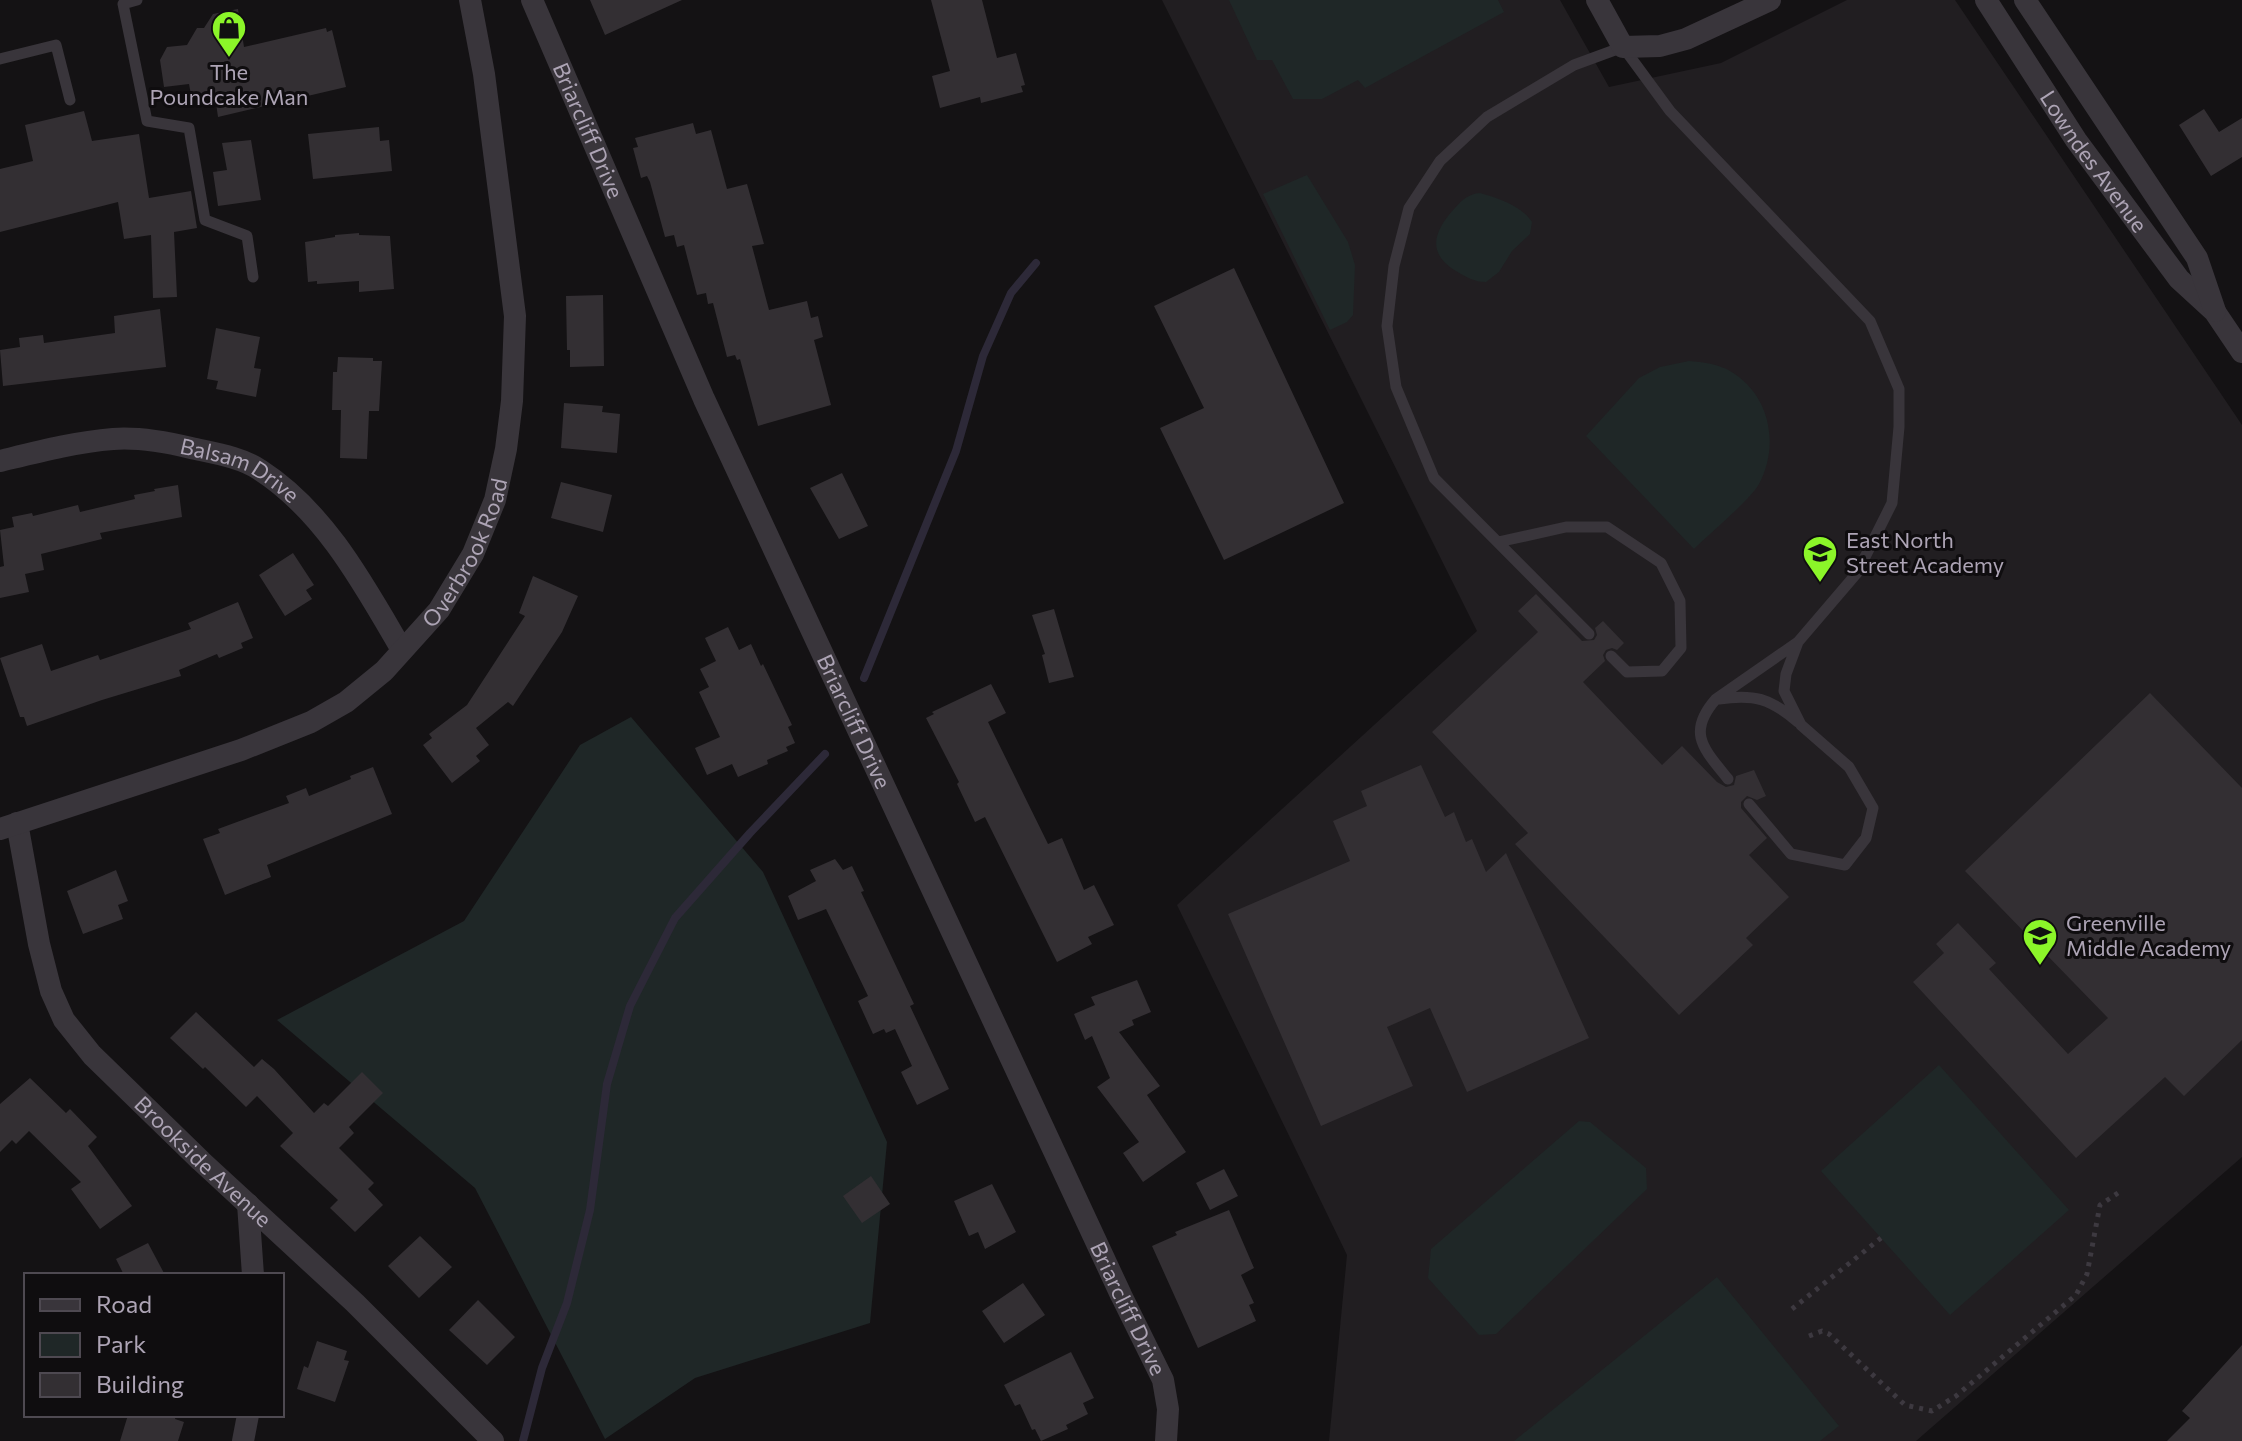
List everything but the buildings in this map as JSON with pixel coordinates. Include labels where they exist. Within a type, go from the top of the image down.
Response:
[{"type":"street","name":"Overbrook Road","points":[[9,826],[241,750],[311,722],[346,702],[384,671],[439,610],[473,554],[495,500],[512,401],[515,316],[488,104],[470,0]]},
{"type":"street","name":"Briarcliff Drive","points":[[532,0],[704,399],[1163,1380],[1168,1409],[1166,1441]]},
{"type":"street","points":[[1597,0],[1623,47],[1660,46],[1686,39],[1770,0]]},
{"type":"street","name":"Lowndes Avenue","points":[[1986,0],[2076,140],[2179,279],[2215,312],[2242,352]]},
{"type":"street","name":"Lowndes Avenue","points":[[2025,0],[2197,258],[2215,312]]},
{"type":"street","name":"Balsam Drive","points":[[0,461],[82,442],[117,438],[166,442],[220,454],[258,469],[291,494],[322,527],[356,573],[402,650]]},
{"type":"street","name":"Brookside Avenue","points":[[9,826],[51,991],[64,1020],[92,1055],[355,1303],[493,1441]]},
{"type":"street","points":[[248,1204],[253,1273]]},
{"type":"street","points":[[243,1441],[248,1417]]},
{"type":"lane","points":[[137,0],[123,4],[147,121],[189,128],[205,220],[247,236],[253,277]]},
{"type":"lane","points":[[0,59],[56,45],[70,100]]},
{"type":"lane","points":[[1589,634],[1434,478],[1396,387],[1387,326],[1394,266],[1409,208],[1440,161],[1487,117],[1574,65],[1623,47],[1670,111],[1870,321],[1899,389],[1892,503],[1857,573],[1798,642],[1716,699],[1699,726],[1702,748],[1728,779]]},
{"type":"lane","points":[[1498,542],[1566,527],[1607,527],[1661,563],[1680,601],[1681,648],[1662,671],[1627,672],[1611,656]]},
{"type":"lane","points":[[1798,642],[1786,674],[1784,691],[1801,725]]},
{"type":"lane","points":[[1716,699],[1756,696],[1781,708],[1849,767],[1873,808],[1866,838],[1845,865],[1791,854],[1749,804]]},
{"type":"path","points":[[1809,1336],[1822,1331],[1829,1334],[1905,1405],[1932,1411],[1956,1396],[2076,1295],[2087,1274],[2100,1205],[2118,1193]]},
{"type":"path","points":[[1792,1309],[1881,1238]]},
{"type":"shaded area","name":"East North Street Academy","points":[[1162,0],[1560,0],[1609,87],[1721,63],[1847,0],[1955,0],[2242,425],[2242,1157],[1916,1441],[1329,1441],[1347,1255],[1177,905],[1477,631]]},
{"type":"green space","points":[[1229,0],[1498,0],[1504,12],[1365,88],[1358,80],[1322,99],[1293,99],[1272,60],[1257,60]]},
{"type":"green space","points":[[1307,175],[1348,242],[1355,265],[1353,315],[1347,322],[1330,330],[1263,194]]},
{"type":"green space","points":[[1480,193],[1516,207],[1532,222],[1530,234],[1512,251],[1499,272],[1486,282],[1470,279],[1446,264],[1440,257],[1436,242],[1442,225],[1454,209],[1466,198]]},
{"type":"green space","points":[[1689,361],[1720,367],[1744,381],[1762,407],[1770,437],[1769,453],[1759,484],[1694,549],[1586,436],[1639,378],[1660,367]]},
{"type":"green space","points":[[631,717],[763,872],[887,1142],[870,1323],[695,1378],[605,1439],[475,1188],[277,1020],[464,921],[580,745]]},
{"type":"green space","points":[[1939,1065],[2069,1210],[1950,1315],[1821,1171]]},
{"type":"green space","points":[[1579,1121],[1590,1122],[1646,1168],[1647,1189],[1496,1334],[1479,1335],[1428,1278],[1431,1249]]},
{"type":"green space","points":[[1717,1277],[1839,1426],[1820,1441],[1514,1441]]},
{"type":"waterway","points":[[864,678],[956,451],[983,356],[1011,293],[1036,263]]},
{"type":"waterway","points":[[523,1441],[542,1368],[567,1303],[590,1210],[607,1084],[630,1006],[675,918],[825,754]]},
{"type":"place","name":"The Poundcake Man","points":[[229,59]]},
{"type":"place","name":"East North Street Academy","points":[[1820,584]]},
{"type":"place","name":"Greenville Middle Academy","points":[[2040,967]]}]
